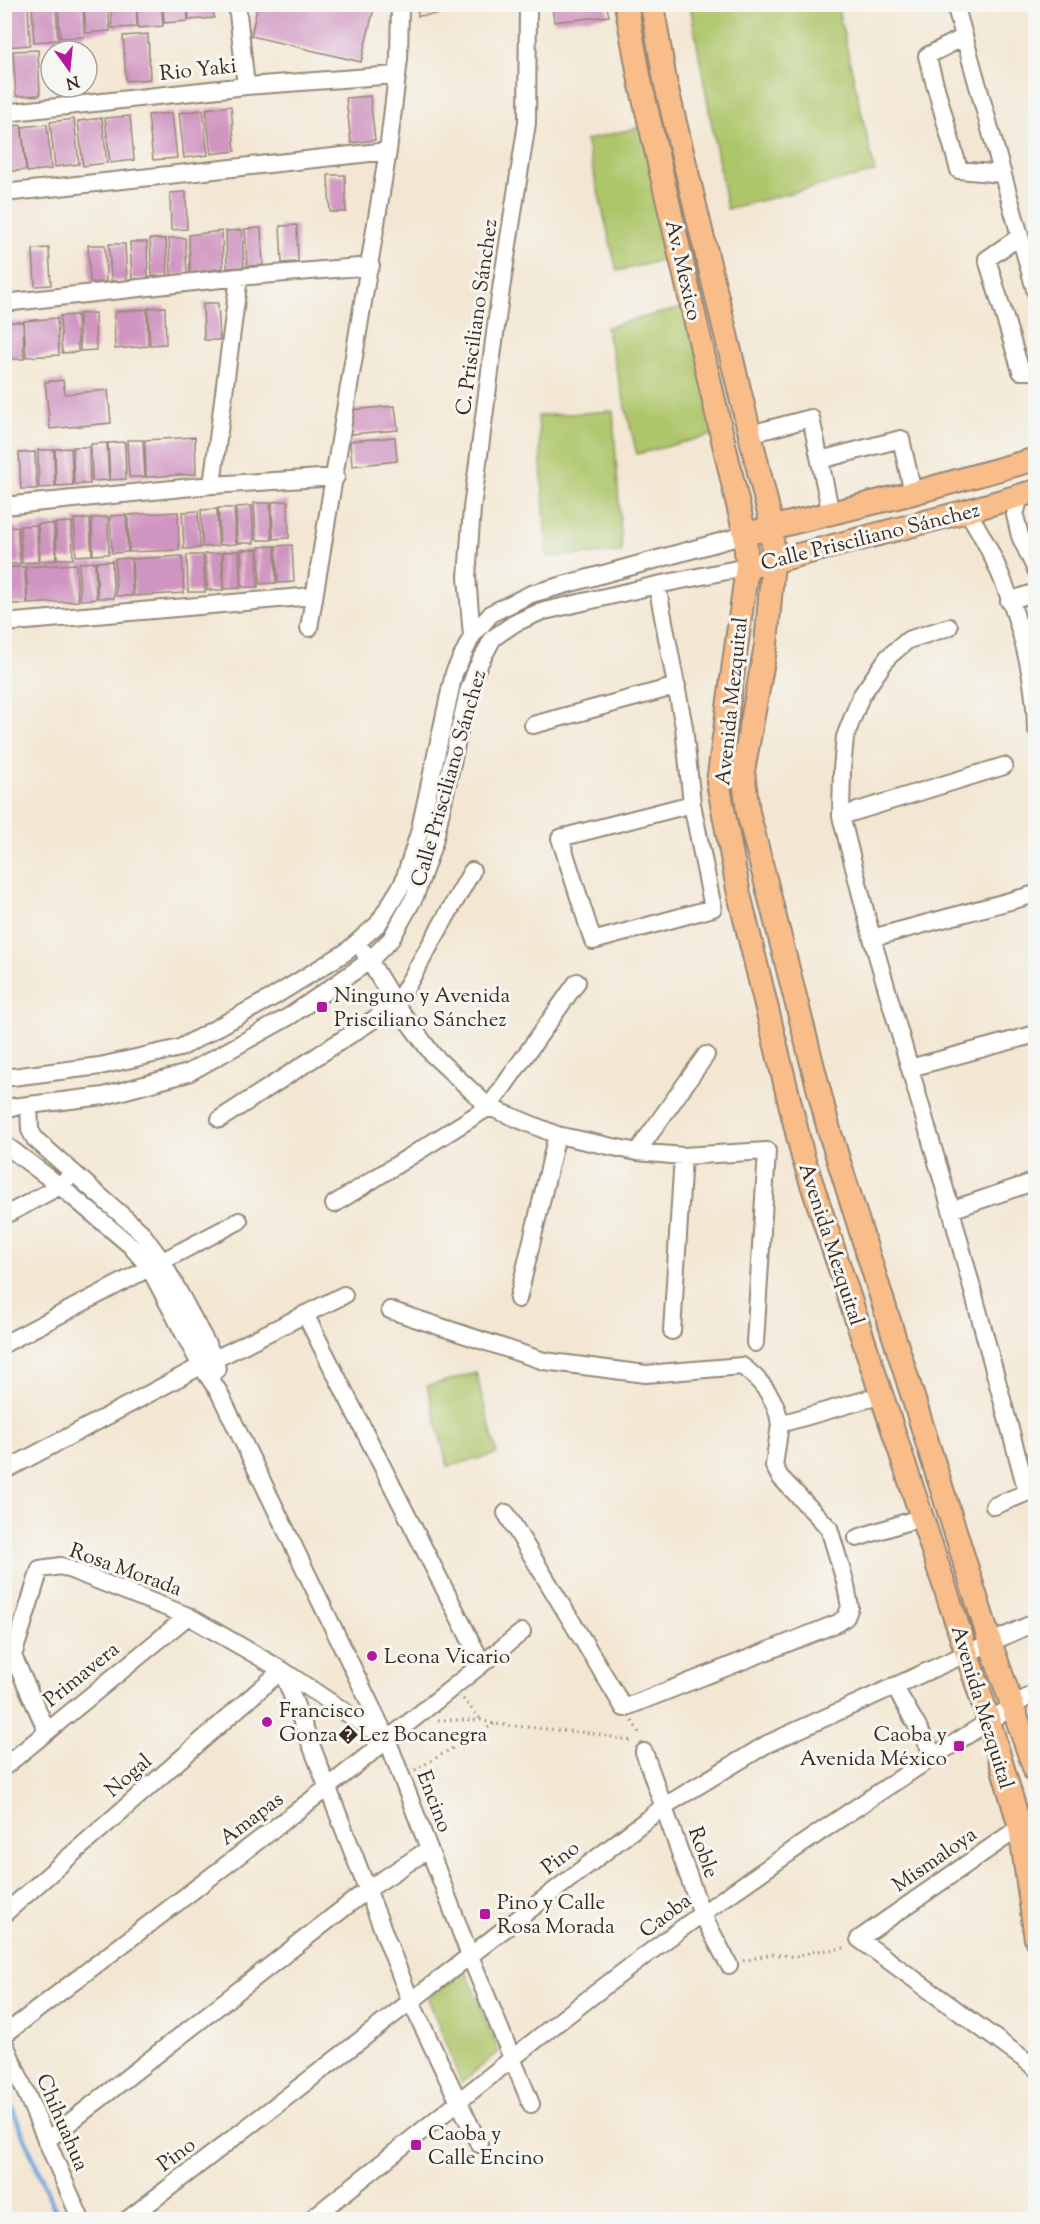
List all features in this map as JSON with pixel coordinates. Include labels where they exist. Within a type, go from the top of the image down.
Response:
[{"type":"main road","name":"Av. Mexico","points":[[626,4],[640,81],[745,536]]},
{"type":"main road","name":"Av. Mexico","points":[[652,4],[665,81],[772,526]]},
{"type":"main road","name":"Calle Prisciliano Sánchez","points":[[745,536],[772,526],[831,514],[1035,459]]},
{"type":"main road","name":"Calle Prisciliano Sánchez","points":[[747,567],[968,511],[1028,493]]},
{"type":"main road","name":"Avenida Mezquital","points":[[772,526],[773,562],[766,645],[743,771],[748,812],[829,1130],[990,1642],[1035,1773]]},
{"type":"main road","name":"Avenida Mezquital","points":[[745,536],[747,567],[718,782],[744,916],[803,1157],[989,1722],[1028,1823],[1035,1939]]},
{"type":"street","points":[[237,4],[246,86]]},
{"type":"street","points":[[309,628],[371,266],[388,151],[399,59],[400,4]]},
{"type":"street","name":"C. Prisciliano Sánchez","points":[[472,636],[467,577],[472,508],[500,296],[527,123],[528,4]]},
{"type":"street","points":[[955,4],[1035,292]]},
{"type":"street","points":[[964,38],[927,56],[958,170],[1002,174]]},
{"type":"street","name":"Rio Yaki","points":[[4,113],[246,86],[396,75]]},
{"type":"street","points":[[4,193],[388,151]]},
{"type":"street","points":[[1019,237],[987,259],[1021,371],[1035,371]]},
{"type":"street","points":[[4,303],[239,277],[371,266]]},
{"type":"street","points":[[212,485],[239,277]]},
{"type":"street","points":[[750,434],[810,418],[831,514]]},
{"type":"street","points":[[820,460],[901,439],[913,493]]},
{"type":"street","points":[[4,506],[212,485],[336,477]]},
{"type":"street","points":[[1028,493],[1015,515],[1020,536],[1035,570]]},
{"type":"street","points":[[968,511],[986,539],[1026,649],[1035,711],[1035,728]]},
{"type":"street","name":"Calle Prisciliano Sánchez","points":[[4,1078],[100,1065],[180,1048],[273,997],[359,942],[378,924],[403,883],[419,833],[454,673],[472,636],[492,613],[531,594],[745,536]]},
{"type":"street","name":"Calle Prisciliano Sánchez","points":[[4,1107],[104,1096],[188,1073],[290,1016],[369,961],[391,939],[415,896],[434,842],[468,692],[477,668],[493,638],[515,623],[540,612],[747,567]]},
{"type":"street","points":[[657,585],[684,728],[692,804],[713,908],[593,940],[560,838],[692,804]]},
{"type":"street","points":[[1009,601],[1035,592]]},
{"type":"street","points":[[4,623],[313,596]]},
{"type":"street","points":[[949,627],[909,640],[888,657],[861,696],[845,736],[842,816],[872,939],[1031,1491],[994,1506]]},
{"type":"street","points":[[533,725],[676,686]]},
{"type":"street","points":[[842,816],[1004,766]]},
{"type":"street","points":[[220,1119],[396,1005],[472,871]]},
{"type":"street","points":[[872,939],[1035,894]]},
{"type":"street","points":[[359,942],[396,1005],[433,1055],[489,1107],[557,1135],[637,1152],[683,1156],[768,1151],[755,1343]]},
{"type":"street","points":[[334,1204],[489,1107],[577,982]]},
{"type":"street","points":[[910,1068],[1035,1034]]},
{"type":"street","points":[[637,1152],[706,1055]]},
{"type":"street","points":[[29,1106],[30,1130],[35,1139],[141,1232],[155,1264],[208,1363]]},
{"type":"street","points":[[518,1299],[557,1135]]},
{"type":"street","points":[[4,1144],[60,1185],[155,1264]]},
{"type":"street","points":[[672,1331],[683,1156]]},
{"type":"street","points":[[4,1216],[60,1185],[74,1172]]},
{"type":"street","points":[[951,1210],[1035,1180]]},
{"type":"street","points":[[4,1344],[239,1221]]},
{"type":"street","points":[[4,1471],[208,1363],[344,1295]]},
{"type":"street","points":[[390,1310],[544,1361],[646,1374],[742,1366],[757,1377],[778,1408],[780,1424],[774,1466],[780,1477],[829,1528],[845,1581],[850,1607],[846,1617],[838,1623],[624,1708],[506,1513]]},
{"type":"street","points":[[305,1314],[482,1663]]},
{"type":"street","name":"Encino","points":[[208,1363],[219,1392],[387,1739],[470,1956],[531,2104]]},
{"type":"street","points":[[780,1424],[882,1395]]},
{"type":"street","points":[[857,1538],[922,1517]]},
{"type":"street","name":"Rosa Morada","points":[[47,1731],[13,1656],[40,1569],[61,1566],[188,1616],[282,1670],[387,1739]]},
{"type":"street","name":"Primavera","points":[[4,1767],[188,1616]]},
{"type":"street","name":"Pino","points":[[127,2220],[663,1807],[767,1744],[1035,1622]]},
{"type":"street","name":"Amapas","points":[[4,2035],[327,1788],[522,1632]]},
{"type":"street","points":[[282,1670],[411,2002],[479,2145]]},
{"type":"street","name":"Nogal","points":[[4,1914],[282,1670]]},
{"type":"street","points":[[894,1686],[933,1755]]},
{"type":"street","name":"Caoba","points":[[310,2220],[513,2057],[702,1914],[933,1755],[1035,1692]]},
{"type":"street","name":"Roble","points":[[644,1749],[702,1914],[729,1965]]},
{"type":"street","name":"Mismaloya","points":[[859,1939],[1028,1823]]},
{"type":"street","points":[[46,2140],[367,1890],[429,1849]]},
{"type":"street","points":[[859,1939],[1035,2068]]},
{"type":"street","name":"Chihuahua","points":[[4,2042],[81,2220]]},
{"type":"path","points":[[452,1687],[481,1720]]},
{"type":"path","points":[[624,1708],[642,1736],[644,1749]]},
{"type":"path","points":[[410,1720],[481,1720],[494,1724],[590,1733],[632,1740],[644,1749]]},
{"type":"path","points":[[402,1778],[494,1724]]},
{"type":"path","points":[[729,1965],[772,1954],[799,1957],[810,1952],[843,1948],[859,1939]]},
{"type":"green space","points":[[690,5],[837,5],[875,172],[727,209]]},
{"type":"green space","points":[[645,126],[676,257],[617,271],[586,140]]},
{"type":"green space","points":[[689,306],[720,433],[637,454],[606,327]]},
{"type":"green space","points":[[613,411],[622,552],[547,557],[538,416]]},
{"type":"green space","points":[[476,1373],[497,1454],[448,1466],[427,1386]]},
{"type":"green space","points":[[464,1966],[499,2052],[461,2083],[428,1998]]},
{"type":"building","points":[[4,4],[28,4],[30,45],[6,47]]},
{"type":"building","points":[[32,4],[56,4],[58,39],[39,39],[39,42],[34,42]]},
{"type":"building","points":[[58,4],[83,4],[84,37],[60,38]]},
{"type":"building","points":[[84,4],[108,4],[110,31],[86,33]]},
{"type":"building","points":[[111,4],[136,4],[137,27],[112,28]]},
{"type":"building","points":[[137,4],[161,4],[163,26],[138,28]]},
{"type":"building","points":[[163,4],[187,4],[188,21],[164,23]]},
{"type":"building","points":[[188,4],[213,4],[214,18],[189,20]]},
{"type":"building","points":[[258,4],[375,4],[361,62],[251,36]]},
{"type":"building","points":[[417,4],[462,4],[463,12],[418,16]]},
{"type":"building","points":[[552,4],[606,4],[609,16],[554,22]]},
{"type":"building","points":[[148,34],[150,79],[126,81],[123,36]]},
{"type":"building","points":[[38,50],[39,95],[16,96],[13,51]]},
{"type":"building","points":[[4,61],[6,61],[8,96],[4,97]]},
{"type":"building","points":[[370,96],[375,140],[351,143],[346,98]]},
{"type":"building","points":[[231,106],[235,151],[211,154],[206,109]]},
{"type":"building","points":[[203,110],[208,155],[184,158],[179,113]]},
{"type":"building","points":[[172,113],[177,158],[153,160],[148,115]]},
{"type":"building","points":[[130,116],[134,160],[110,163],[105,118]]},
{"type":"building","points":[[102,118],[107,163],[83,166],[78,121]]},
{"type":"building","points":[[74,119],[79,164],[55,167],[50,122]]},
{"type":"building","points":[[47,124],[51,169],[27,172],[22,127]]},
{"type":"building","points":[[21,125],[26,170],[4,172],[4,127]]},
{"type":"building","points":[[328,175],[345,175],[346,212],[330,212]]},
{"type":"building","points":[[186,192],[187,229],[171,230],[170,193]]},
{"type":"building","points":[[297,225],[298,262],[282,263],[280,226]]},
{"type":"building","points":[[261,228],[263,265],[247,266],[245,229]]},
{"type":"building","points":[[242,230],[244,267],[227,268],[226,231]]},
{"type":"building","points":[[222,231],[223,268],[190,273],[189,235]]},
{"type":"building","points":[[169,238],[185,238],[187,275],[171,275]]},
{"type":"building","points":[[150,239],[166,239],[168,276],[152,276]]},
{"type":"building","points":[[130,242],[147,242],[148,279],[132,279]]},
{"type":"building","points":[[109,244],[125,244],[127,281],[111,281]]},
{"type":"building","points":[[88,245],[105,245],[106,282],[90,282]]},
{"type":"building","points":[[49,248],[51,285],[35,286],[33,249]]},
{"type":"building","points":[[4,254],[9,254],[11,289],[4,289]]},
{"type":"building","points":[[203,303],[218,303],[220,340],[204,340]]},
{"type":"building","points":[[165,307],[166,344],[150,345],[148,308]]},
{"type":"building","points":[[147,309],[148,346],[115,349],[114,312]]},
{"type":"building","points":[[95,313],[96,350],[80,351],[79,314]]},
{"type":"building","points":[[77,315],[78,352],[62,353],[60,316]]},
{"type":"building","points":[[57,318],[59,355],[26,357],[24,321]]},
{"type":"building","points":[[6,322],[23,322],[24,359],[8,359]]},
{"type":"building","points":[[63,380],[65,394],[108,390],[111,423],[50,429],[45,382]]},
{"type":"building","points":[[395,406],[398,430],[352,434],[350,410]]},
{"type":"building","points":[[195,437],[196,474],[146,477],[145,440]]},
{"type":"building","points":[[395,437],[397,461],[352,466],[350,441]]},
{"type":"building","points":[[127,440],[143,440],[145,477],[129,477]]},
{"type":"building","points":[[125,442],[126,479],[110,480],[108,443]]},
{"type":"building","points":[[107,443],[109,480],[92,481],[91,444]]},
{"type":"building","points":[[73,447],[89,447],[90,484],[74,484]]},
{"type":"building","points":[[71,448],[73,485],[56,486],[55,449]]},
{"type":"building","points":[[38,450],[54,450],[55,487],[39,488]]},
{"type":"building","points":[[35,452],[37,489],[21,489],[19,453]]},
{"type":"building","points":[[288,501],[289,538],[273,539],[272,502]]},
{"type":"building","points":[[254,503],[270,503],[272,540],[256,540]]},
{"type":"building","points":[[252,506],[254,543],[237,543],[236,507]]},
{"type":"building","points":[[218,508],[234,508],[236,544],[220,545]]},
{"type":"building","points":[[217,509],[218,546],[202,547],[201,510]]},
{"type":"building","points":[[198,511],[200,548],[184,549],[182,512]]},
{"type":"building","points":[[178,512],[179,550],[129,552],[128,515]]},
{"type":"building","points":[[126,515],[128,552],[112,553],[110,516]]},
{"type":"building","points":[[108,517],[109,554],[93,555],[92,518]]},
{"type":"building","points":[[74,519],[90,519],[92,555],[76,556]]},
{"type":"building","points":[[72,522],[73,559],[57,559],[56,523]]},
{"type":"building","points":[[38,524],[54,524],[56,560],[40,561]]},
{"type":"building","points":[[37,525],[38,562],[22,563],[20,526]]},
{"type":"building","points":[[18,527],[20,564],[4,564],[4,528]]},
{"type":"building","points":[[292,545],[294,582],[278,583],[276,546]]},
{"type":"building","points":[[275,546],[276,583],[260,584],[259,547]]},
{"type":"building","points":[[257,549],[258,587],[242,587],[241,550]]},
{"type":"building","points":[[239,551],[240,588],[224,589],[223,552]]},
{"type":"building","points":[[222,553],[223,590],[207,590],[205,554]]},
{"type":"building","points":[[187,555],[203,555],[205,592],[188,592]]},
{"type":"building","points":[[182,556],[184,593],[134,596],[132,559]]},
{"type":"building","points":[[131,558],[132,596],[116,596],[115,559]]},
{"type":"building","points":[[112,561],[114,598],[98,598],[96,562]]},
{"type":"building","points":[[95,562],[96,599],[80,600],[79,563]]},
{"type":"building","points":[[76,564],[78,601],[28,604],[26,567]]},
{"type":"building","points":[[9,567],[25,567],[27,604],[10,604]]},
{"type":"waterway","points":[[4,2089],[59,2220]]},
{"type":"place","name":"Ninguno y Avenida Prisciliano Sánchez","points":[[322,1007]]},
{"type":"place","name":"Leona Vicario","points":[[372,1656]]},
{"type":"place","name":"Francisco Gonza�Lez Bocanegra","points":[[267,1722]]},
{"type":"place","name":"Caoba y Avenida México","points":[[959,1746]]},
{"type":"place","name":"Pino y Calle Rosa Morada","points":[[485,1914]]},
{"type":"place","name":"Caoba y Calle Encino","points":[[416,2145]]}]
